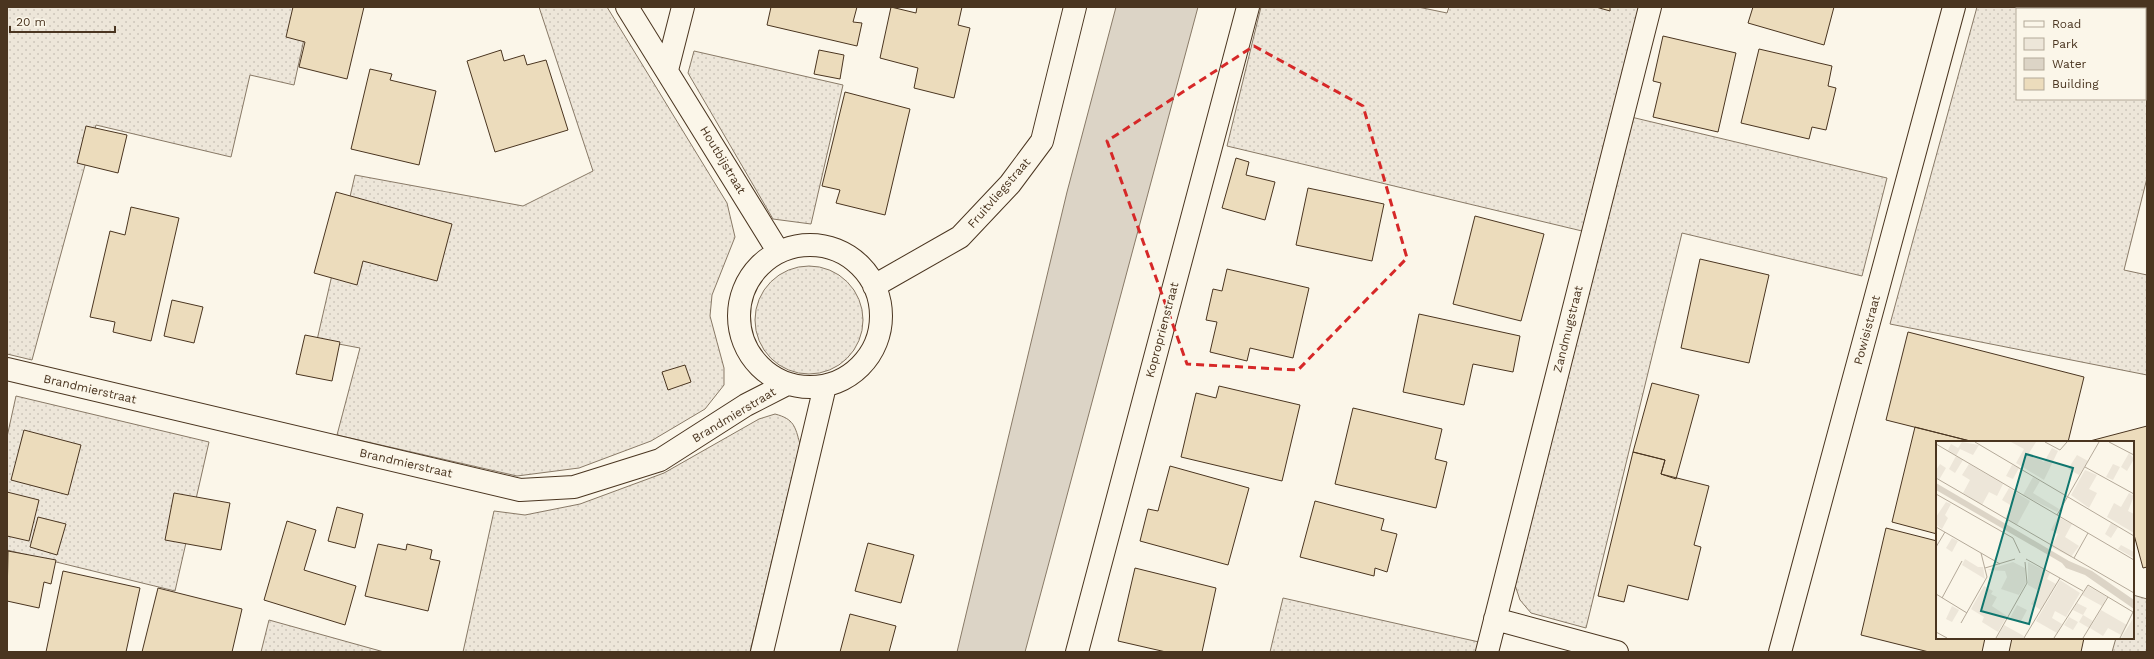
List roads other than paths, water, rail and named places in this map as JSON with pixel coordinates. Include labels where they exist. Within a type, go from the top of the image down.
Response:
[{"type":"street","name":"Houtbijstraat","points":[[627,7],[778,251]]},
{"type":"street","points":[[667,70],[683,7]]},
{"type":"street","name":"Fruitvliegstraat","points":[[874,286],[960,237],[1010,184],[1042,141],[1075,7]]},
{"type":"street","name":"Koproprienstraat","points":[[1077,652],[1248,7]]},
{"type":"street","name":"Zandmugstraat","points":[[1487,652],[1650,7]]},
{"type":"street","name":"Powisistraat","points":[[1780,652],[1954,7]]},
{"type":"street","points":[[815,244],[833,248],[855,261],[864,270],[874,286],[881,306],[880,328],[873,348],[862,366],[845,378],[825,386],[805,388],[787,384],[766,373],[749,354],[740,332],[738,308],[745,285],[759,265],[778,251],[796,245],[815,244]]},
{"type":"street","name":"Brandmierstraat","points":[[7,369],[520,490],[574,487],[660,460],[746,405],[787,384]]},
{"type":"street","points":[[762,652],[825,386]]},
{"type":"street","points":[[1495,619],[1617,652]]},
{"type":"water","points":[[1116,7],[1198,7],[1025,652],[957,652],[1067,192]]}]
